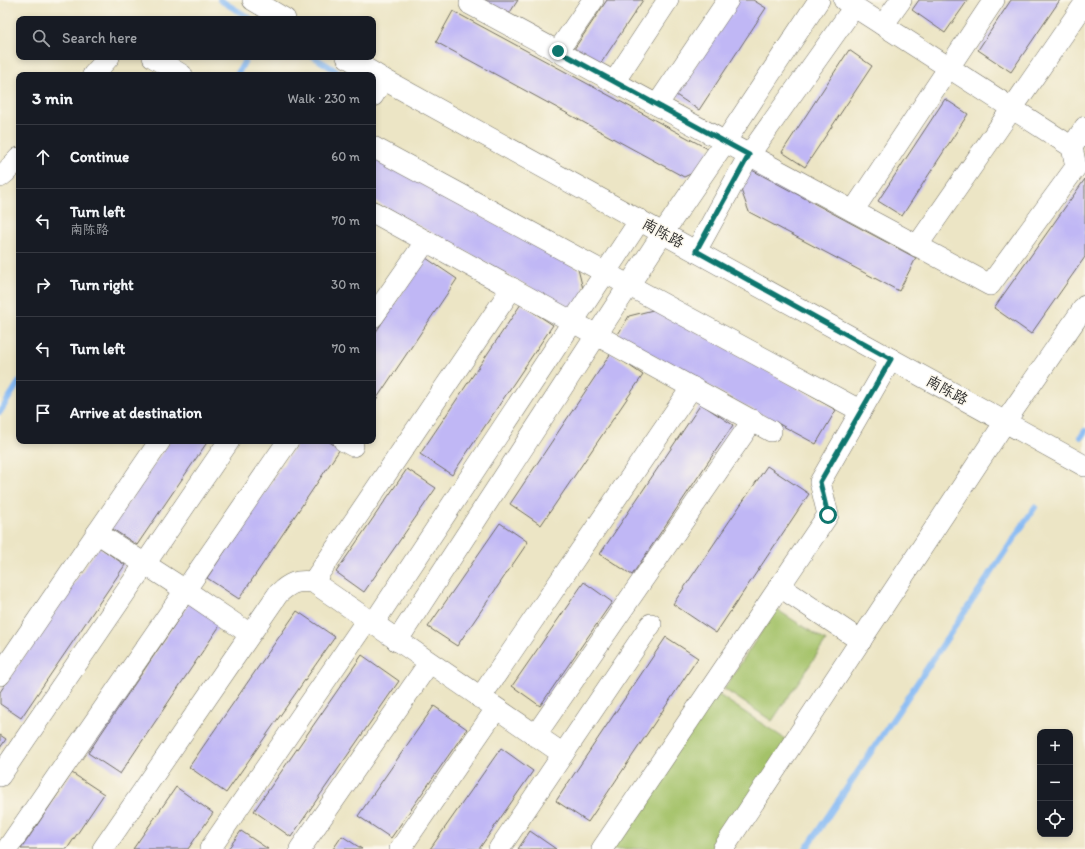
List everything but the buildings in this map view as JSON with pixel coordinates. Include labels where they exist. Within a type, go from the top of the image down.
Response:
[{"type":"street","points":[[254,0],[280,16]]},
{"type":"street","points":[[473,0],[470,4],[990,285],[1076,167],[1072,147],[1085,127]]},
{"type":"street","points":[[558,51],[593,0]]},
{"type":"street","points":[[614,82],[668,0]]},
{"type":"street","points":[[657,105],[728,0]]},
{"type":"street","points":[[397,641],[663,233],[726,142],[819,0]]},
{"type":"street","points":[[883,25],[900,0]]},
{"type":"street","points":[[852,211],[994,0]]},
{"type":"street","points":[[696,251],[749,155],[850,3],[1072,147]]},
{"type":"street","points":[[917,246],[1085,3]]},
{"type":"street","points":[[96,72],[106,60]]},
{"type":"street","points":[[158,60],[177,72]]},
{"type":"street","name":"南陈路","points":[[350,60],[362,72]]},
{"type":"street","name":"南陈路","points":[[378,87],[640,220],[1085,466]]},
{"type":"street","points":[[376,149],[861,410]]},
{"type":"street","points":[[0,177],[5,174],[16,161]]},
{"type":"street","points":[[376,220],[426,241],[771,431]]},
{"type":"street","points":[[210,849],[370,622],[573,322],[640,220]]},
{"type":"street","points":[[376,313],[426,241]]},
{"type":"street","points":[[313,582],[512,288]]},
{"type":"street","points":[[723,849],[1006,422],[1085,306]]},
{"type":"street","points":[[602,849],[828,515],[820,482],[891,359]]},
{"type":"street","points":[[400,849],[488,704],[692,387]]},
{"type":"street","points":[[535,736],[752,420]]},
{"type":"street","points":[[0,675],[158,444]]},
{"type":"street","points":[[0,776],[227,444]]},
{"type":"street","points":[[7,849],[286,444]]},
{"type":"street","points":[[97,532],[250,634]]},
{"type":"street","points":[[103,849],[278,594],[287,585],[300,581],[313,582],[488,704],[563,754]]},
{"type":"street","points":[[779,586],[861,641]]},
{"type":"street","points":[[499,849],[651,624]]},
{"type":"street","points":[[300,849],[429,663]]},
{"type":"green space","points":[[776,609],[826,641],[772,721],[724,689]]},
{"type":"green space","points":[[716,693],[788,741],[715,849],[611,849]]},
{"type":"waterway","points":[[220,0],[246,16]]},
{"type":"waterway","points":[[239,72],[245,60]]},
{"type":"waterway","points":[[319,60],[338,72]]},
{"type":"waterway","points":[[0,412],[16,387]]},
{"type":"waterway","points":[[1081,437],[1085,431]]},
{"type":"waterway","points":[[806,849],[1035,507]]},
{"type":"route","points":[[558,51],[749,155],[696,251],[891,359],[820,482],[828,515]]}]
